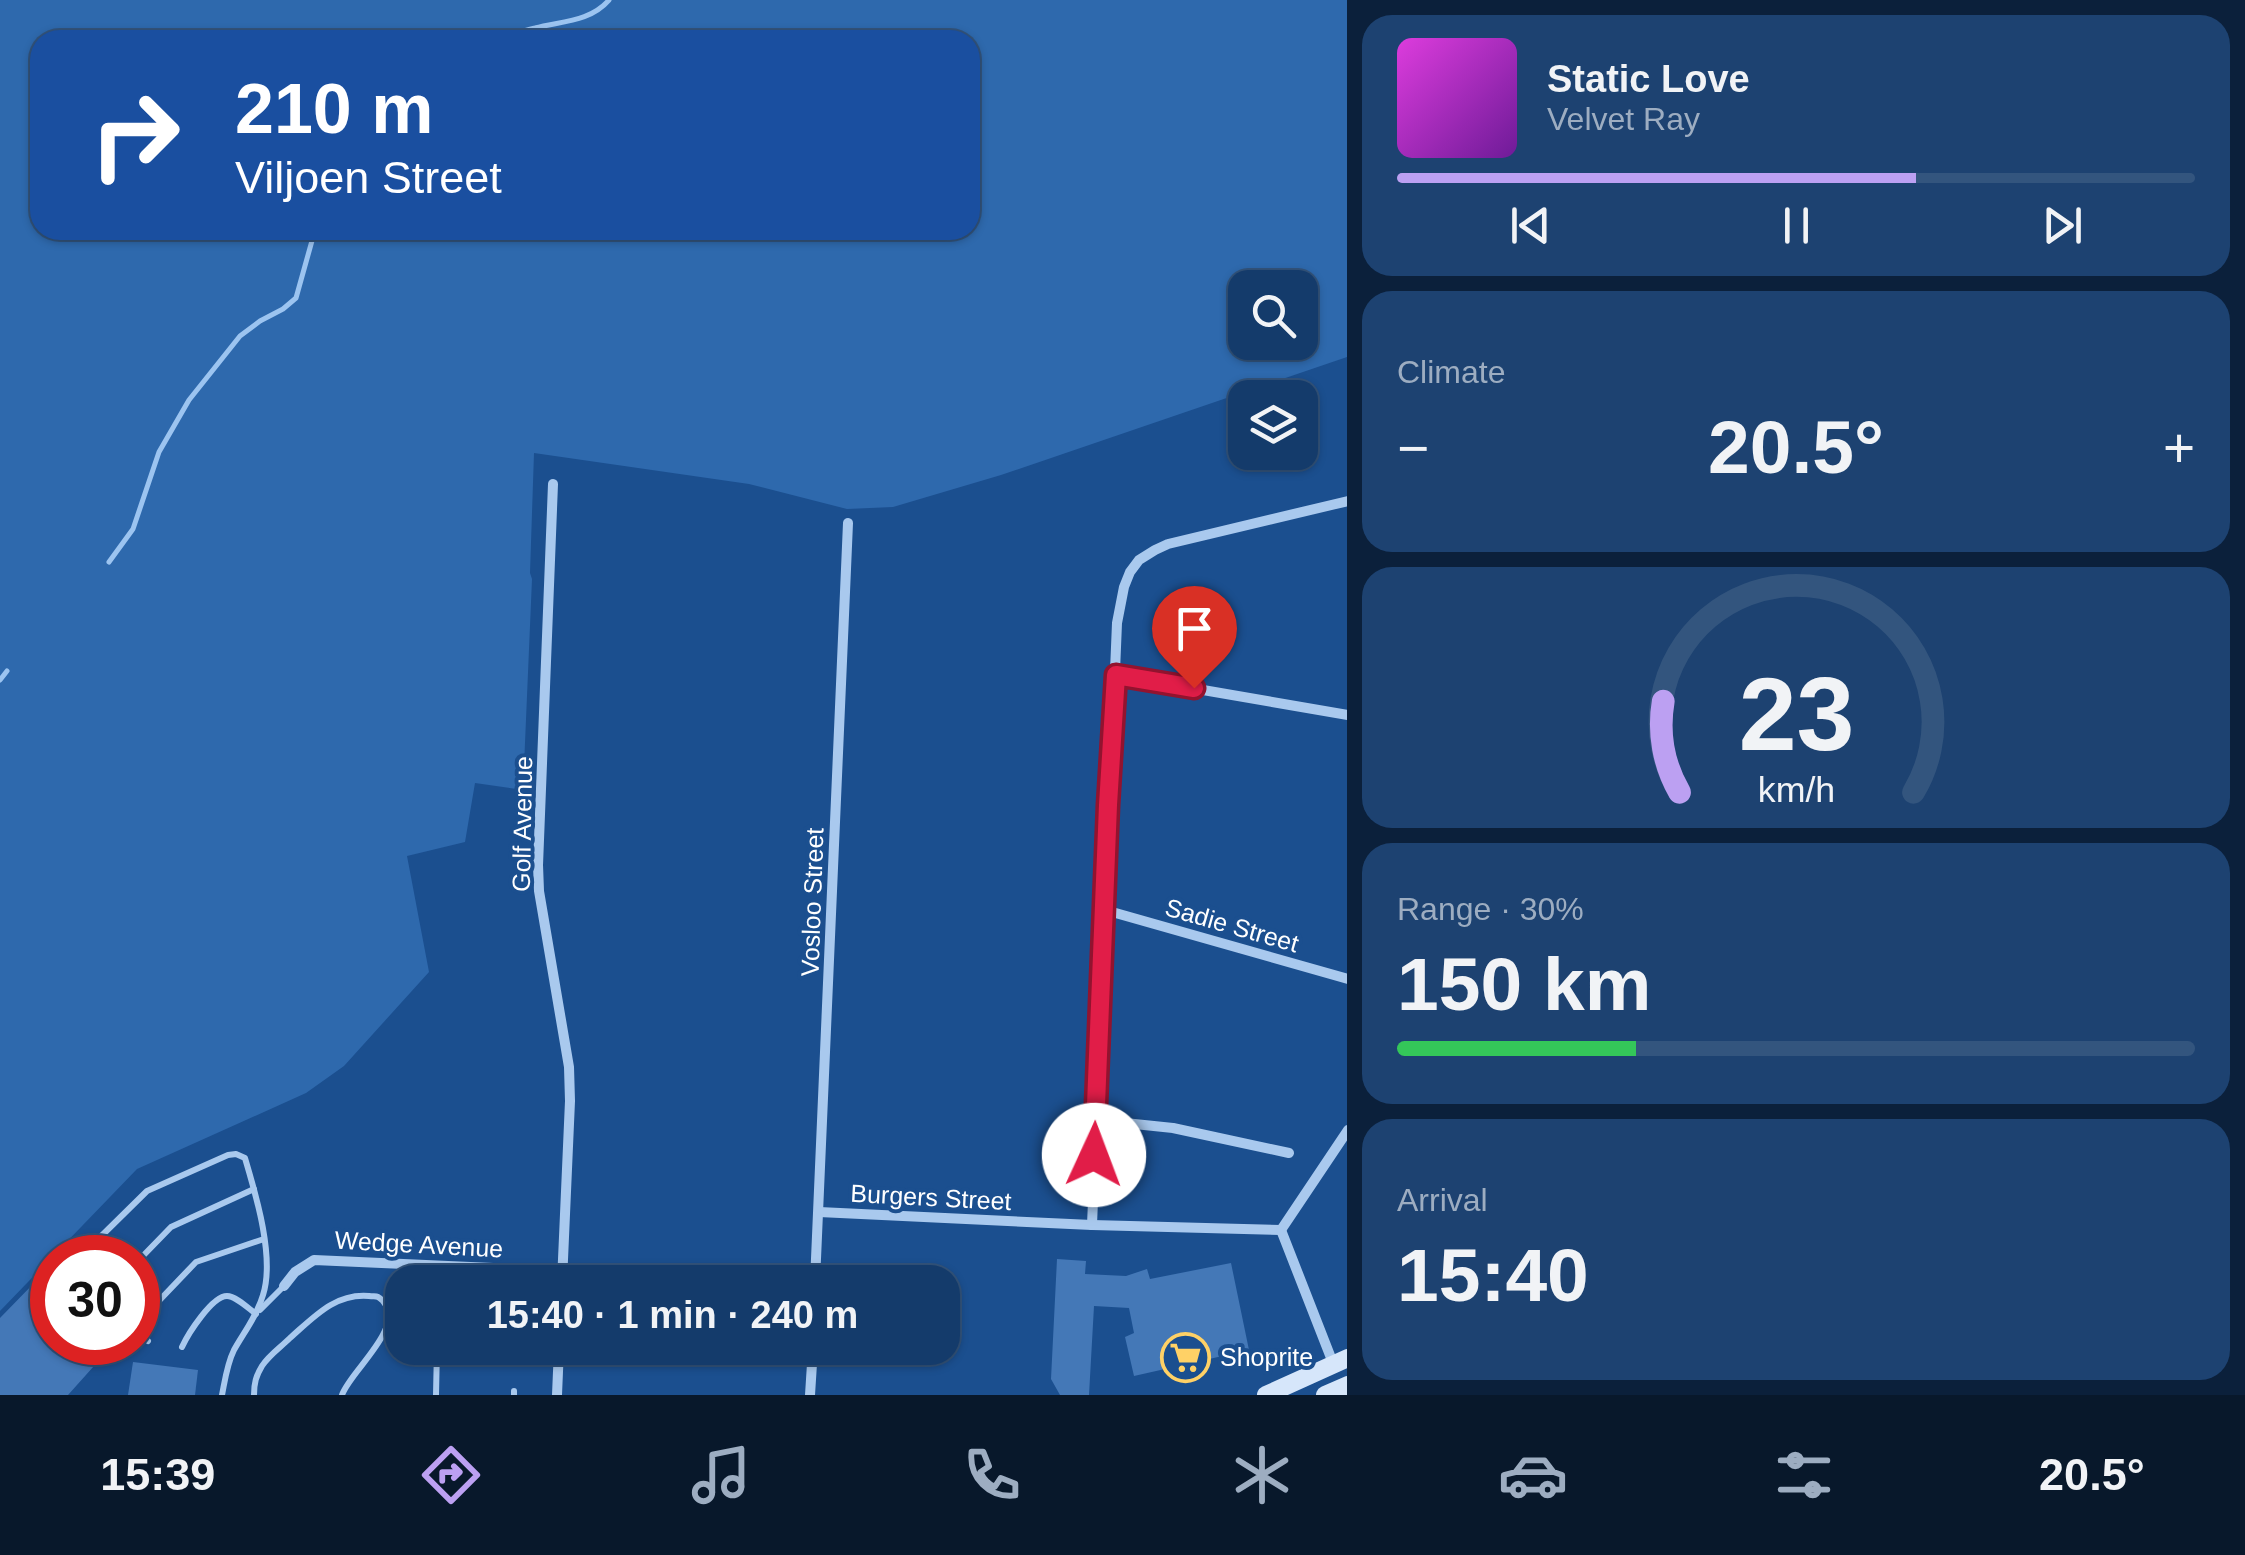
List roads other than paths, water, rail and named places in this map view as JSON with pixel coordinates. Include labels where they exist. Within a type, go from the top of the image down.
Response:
[{"type":"main road","points":[[1266,1395],[1340,1360]]},
{"type":"street","name":"Golf Avenue","points":[[553,484],[538,865],[539,891],[570,1067],[563,1265]]},
{"type":"street","points":[[1092,1224],[1116,623],[1124,587],[1138,560],[1168,544],[1347,502]]},
{"type":"street","name":"Vosloo Street","points":[[816,1265],[848,523]]},
{"type":"street","points":[[1116,675],[1347,715]]},
{"type":"street","name":"Sadie Street","points":[[1106,910],[1347,979]]},
{"type":"street","points":[[1096,1120],[1174,1128],[1289,1153]]},
{"type":"street","points":[[1340,1360],[1281,1230],[1347,1131]]},
{"type":"street","name":"Burgers Street","points":[[818,1212],[1281,1230]]},
{"type":"street","name":"Wedge Avenue","points":[[284,1286],[305,1264],[321,1260],[392,1265]]},
{"type":"street","points":[[557,1395],[558,1365]]},
{"type":"street","points":[[810,1395],[811,1365]]},
{"type":"lane","points":[[103,1235],[147,1191],[228,1156],[244,1158],[264,1240],[265,1291],[229,1362],[222,1395]]},
{"type":"lane","points":[[160,1239],[171,1228],[254,1189]]},
{"type":"lane","points":[[160,1300],[196,1262],[264,1240]]},
{"type":"lane","points":[[256,1314],[284,1286]]},
{"type":"lane","points":[[254,1395],[254,1380],[264,1362],[334,1301],[355,1295],[377,1296],[385,1304]]},
{"type":"lane","points":[[182,1347],[214,1302],[224,1296],[232,1297],[256,1314]]},
{"type":"lane","points":[[342,1395],[385,1329]]},
{"type":"lane","points":[[436,1395],[437,1365]]},
{"type":"waterway","points":[[527,30],[584,17],[609,0]]},
{"type":"waterway","points":[[109,562],[133,529],[159,452],[189,400],[240,336],[296,298],[312,240]]},
{"type":"waterway","points":[[0,680],[7,671]]},
{"type":"place","name":"Shoprite","points":[[1185,1357]]}]
